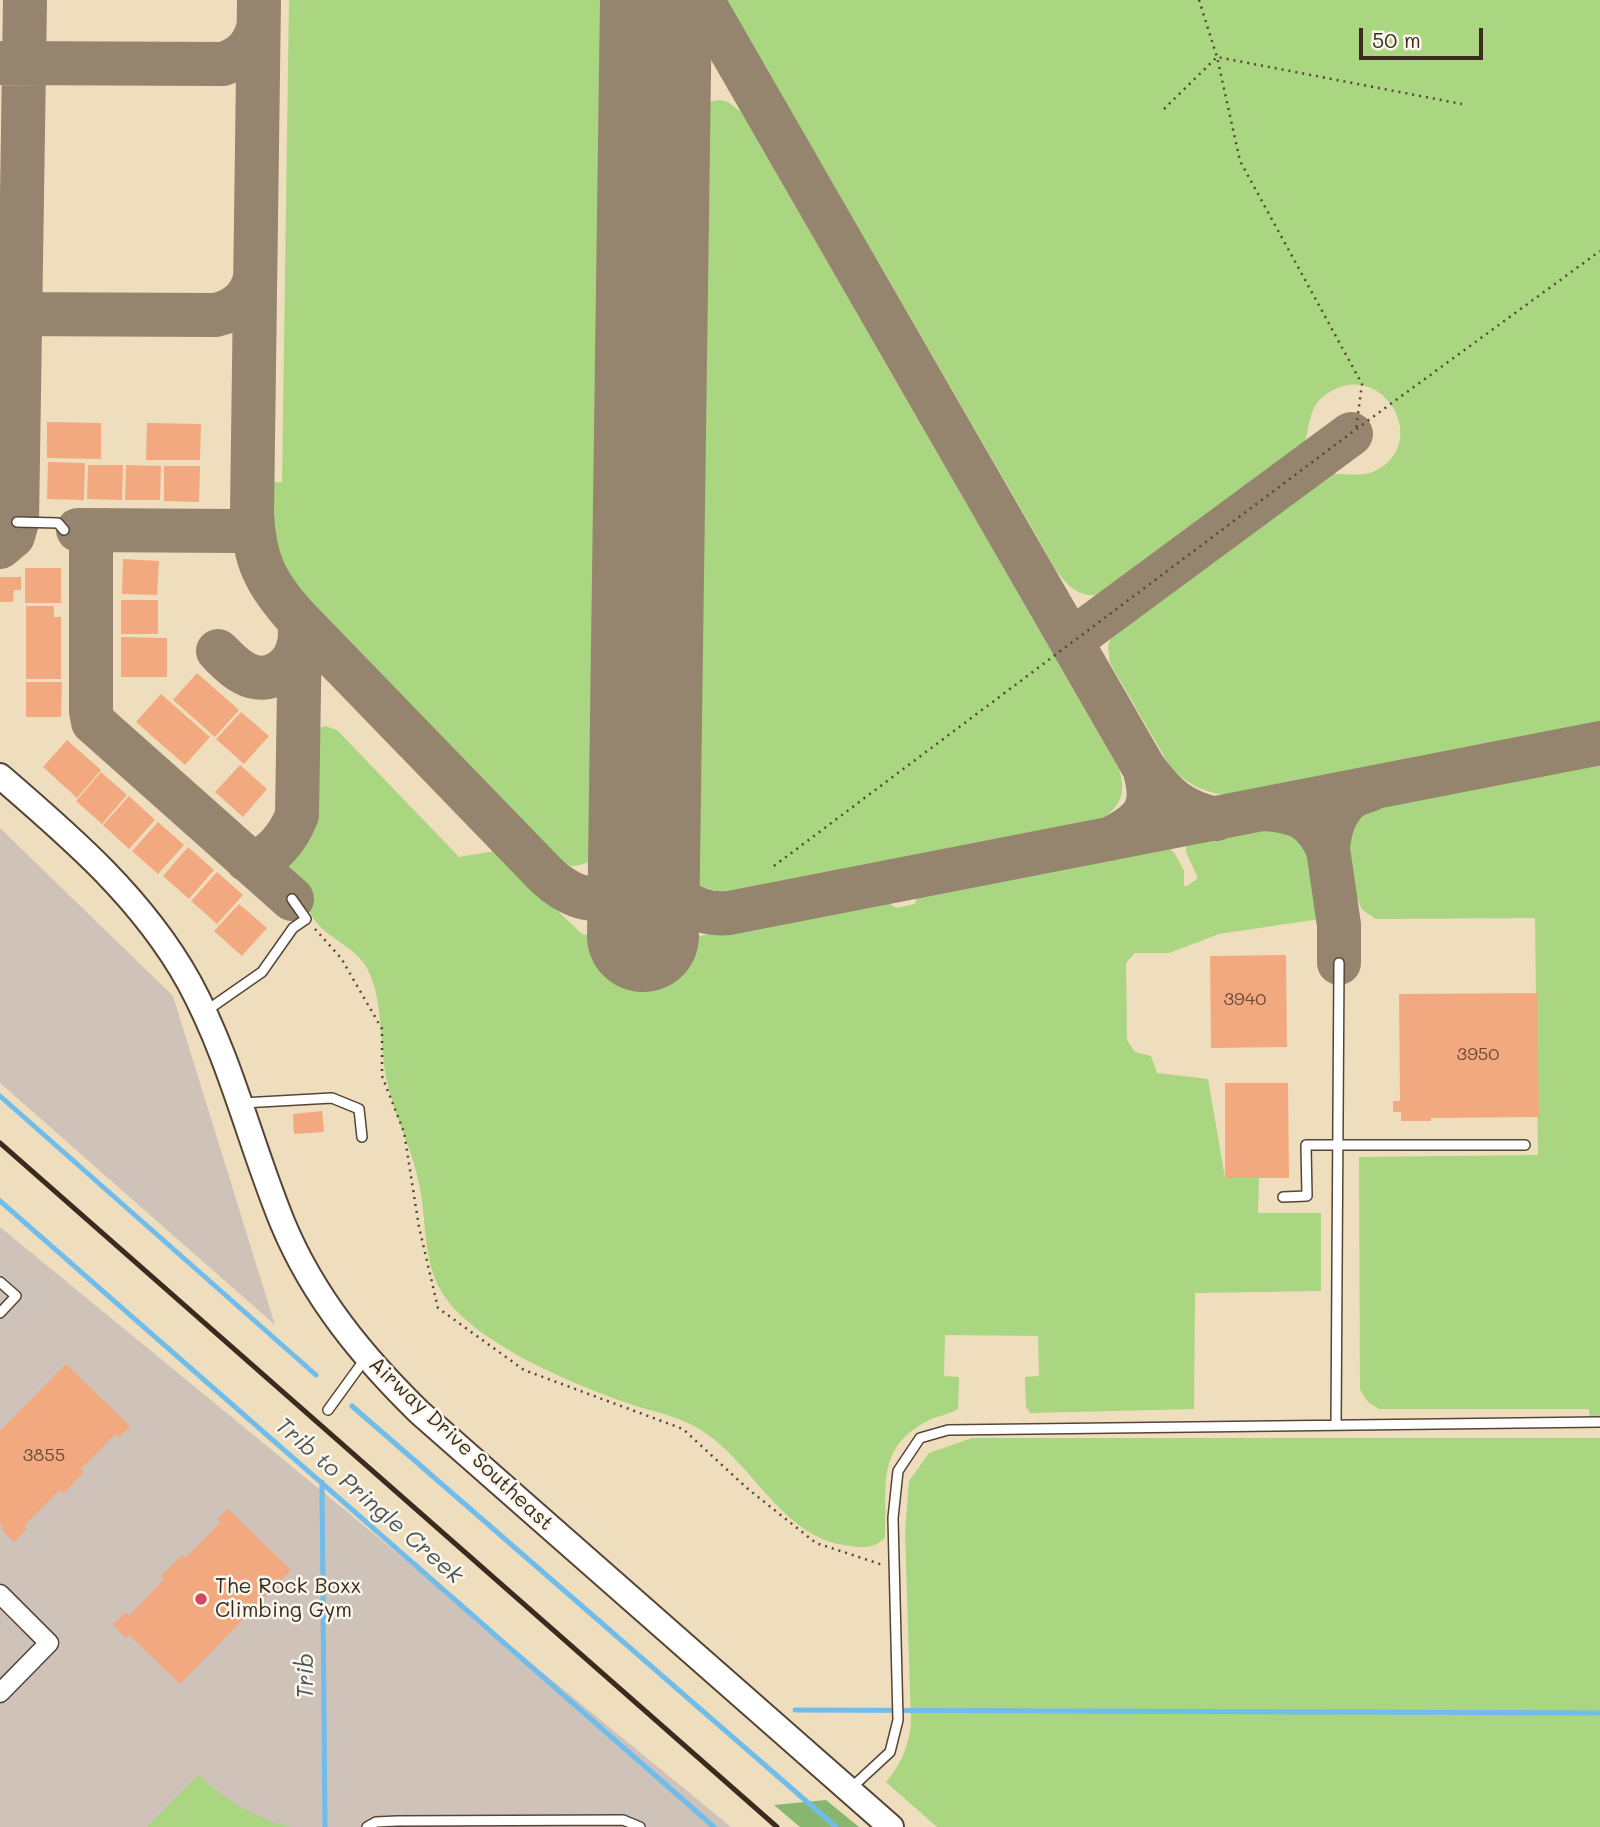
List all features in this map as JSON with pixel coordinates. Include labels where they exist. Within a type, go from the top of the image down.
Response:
[{"type":"street","name":"Airway Drive Southeast","points":[[0,776],[73,839],[126,894],[161,937],[204,1012],[240,1103],[269,1188],[299,1258],[336,1320],[366,1357],[419,1412],[891,1827]]},
{"type":"street","points":[[0,1594],[49,1643],[0,1693]]},
{"type":"lane","points":[[17,523],[58,523],[64,530]]},
{"type":"lane","points":[[204,1012],[262,972],[293,928],[306,919],[292,899]]},
{"type":"lane","points":[[1336,1425],[1339,963]]},
{"type":"lane","points":[[240,1103],[332,1098],[359,1109],[362,1137]]},
{"type":"lane","points":[[1283,1197],[1307,1196],[1306,1144],[1525,1145]]},
{"type":"lane","points":[[0,1282],[16,1296],[0,1313]]},
{"type":"lane","points":[[328,1410],[366,1357]]},
{"type":"lane","points":[[849,1790],[890,1752],[898,1720],[893,1518],[898,1471],[920,1438],[948,1430],[1600,1422]]},
{"type":"lane","points":[[367,1827],[376,1822],[610,1820],[623,1820],[640,1827]]},
{"type":"path","points":[[1199,0],[1217,57],[1240,161],[1362,384],[1355,430]]},
{"type":"path","points":[[1217,57],[1462,104]]},
{"type":"path","points":[[1164,108],[1217,57]]},
{"type":"path","points":[[774,866],[1355,430],[1600,251]]},
{"type":"path","points":[[306,919],[341,958],[382,1030],[382,1076],[404,1132],[419,1227],[438,1308],[524,1370],[683,1429],[748,1489],[816,1543],[894,1568]]},
{"type":"shaded area","points":[[0,828],[173,996],[275,1325],[0,1083]]},
{"type":"shaded area","points":[[0,1227],[731,1827],[0,1827]]},
{"type":"green space","points":[[289,0],[618,0],[607,835],[599,853],[585,864],[571,866],[555,856],[302,595],[277,555],[272,529],[271,482],[282,482]]},
{"type":"green space","points":[[727,0],[1600,0],[1600,724],[1230,795],[1204,790],[1182,777],[1169,765],[1110,663],[1108,645],[1117,626],[1317,476],[1356,475],[1379,469],[1394,455],[1400,438],[1399,421],[1391,405],[1379,392],[1362,385],[1344,386],[1324,396],[1314,408],[1299,453],[1118,590],[1101,595],[1087,595],[1076,591],[1058,573]]},
{"type":"green space","points":[[720,100],[728,102],[741,112],[1119,769],[1122,786],[1120,799],[1112,811],[1099,822],[729,892],[703,887],[692,878],[683,854],[693,123],[702,107]]},
{"type":"green space","points":[[325,726],[337,730],[459,857],[495,851],[582,934],[593,936],[699,936],[886,901],[896,908],[915,904],[917,895],[1168,847],[1184,871],[1184,886],[1187,886],[1198,878],[1186,852],[1186,843],[1259,829],[1289,830],[1304,844],[1310,856],[1320,919],[1219,934],[1169,953],[1135,953],[1126,963],[1127,1040],[1135,1052],[1151,1056],[1157,1073],[1208,1079],[1225,1178],[1259,1178],[1258,1213],[1321,1213],[1321,1291],[1195,1293],[1194,1409],[1030,1413],[1026,1407],[1025,1377],[1039,1376],[1038,1336],[945,1335],[944,1376],[959,1377],[958,1409],[927,1421],[898,1444],[887,1471],[885,1538],[873,1545],[856,1547],[828,1541],[808,1531],[790,1518],[725,1449],[699,1429],[583,1386],[506,1349],[463,1317],[439,1287],[429,1258],[416,1171],[386,1077],[379,1008],[372,981],[367,968],[356,954],[319,925],[311,915],[302,894],[280,870],[279,856],[292,844],[305,819],[307,740],[315,730]]},
{"type":"green space","points":[[1600,762],[1600,1425],[1590,1424],[1589,1409],[1379,1409],[1369,1403],[1360,1390],[1359,1157],[1538,1155],[1535,918],[1375,919],[1362,909],[1356,893],[1349,855],[1351,827],[1360,815],[1382,804]]},
{"type":"green space","points":[[972,1438],[1600,1438],[1600,1827],[937,1827],[886,1782],[903,1754],[911,1723],[905,1532],[909,1481],[929,1453]]},
{"type":"green space","points":[[198,1775],[241,1807],[264,1819],[290,1827],[147,1827]]},
{"type":"green space","points":[[826,1800],[859,1827],[800,1827],[774,1805]]},
{"type":"building","points":[[47,422],[101,423],[101,459],[47,458]]},
{"type":"building","points":[[147,423],[201,424],[200,460],[146,460]]},
{"type":"building","points":[[48,462],[85,463],[84,500],[47,499]]},
{"type":"building","points":[[88,465],[123,465],[122,500],[87,499]]},
{"type":"building","points":[[126,465],[161,466],[160,500],[125,500]]},
{"type":"building","points":[[164,466],[200,466],[199,502],[164,501]]},
{"type":"building","points":[[123,559],[159,561],[157,595],[122,594]]},
{"type":"building","points":[[25,568],[61,568],[61,603],[25,603]]},
{"type":"building","points":[[0,577],[21,577],[21,590],[14,590],[13,602],[0,602]]},
{"type":"building","points":[[121,600],[158,600],[158,634],[121,634]]},
{"type":"building","points":[[26,606],[54,606],[54,617],[61,617],[61,679],[26,679]]},
{"type":"building","points":[[121,637],[167,638],[167,677],[121,677]]},
{"type":"building","points":[[197,673],[239,710],[215,737],[173,700]]},
{"type":"building","points":[[26,682],[62,682],[61,717],[26,717]]},
{"type":"building","points":[[161,694],[210,737],[185,765],[136,722]]},
{"type":"building","points":[[241,712],[269,736],[244,764],[216,739]]},
{"type":"building","points":[[67,740],[101,770],[77,798],[43,767]]},
{"type":"building","points":[[240,765],[267,789],[243,817],[215,792]]},
{"type":"building","points":[[101,772],[127,795],[102,824],[76,801]]},
{"type":"building","points":[[129,796],[155,820],[129,849],[103,825]]},
{"type":"building","points":[[158,822],[184,845],[158,874],[132,851]]},
{"type":"building","points":[[188,847],[214,870],[189,899],[163,876]]},
{"type":"building","points":[[217,872],[243,895],[217,924],[191,901]]},
{"type":"building","points":[[239,904],[267,928],[242,956],[214,931]]},
{"type":"building","points":[[1286,955],[1287,1047],[1211,1048],[1210,956]]},
{"type":"building","points":[[1537,993],[1539,1117],[1431,1118],[1431,1121],[1401,1121],[1401,1112],[1393,1112],[1393,1101],[1400,1101],[1399,994]]},
{"type":"building","points":[[1225,1083],[1288,1083],[1289,1178],[1225,1178]]},
{"type":"building","points":[[322,1111],[324,1132],[294,1134],[293,1114]]},
{"type":"building","points":[[66,1364],[130,1426],[119,1438],[115,1434],[81,1469],[84,1472],[63,1494],[59,1490],[24,1526],[27,1529],[14,1542],[1,1529],[3,1527],[0,1523],[0,1431]]},
{"type":"building","points":[[228,1509],[291,1570],[180,1684],[129,1635],[126,1638],[113,1625],[126,1612],[129,1616],[164,1579],[161,1576],[182,1555],[185,1558],[221,1522],[217,1519]]},
{"type":"waterway","name":"Trib to Pringle Creek","points":[[0,1096],[316,1375]]},
{"type":"waterway","name":"Trib to Pringle Creek","points":[[0,1201],[714,1827]]},
{"type":"waterway","name":"Trib to Pringle Creek","points":[[352,1406],[836,1827]]},
{"type":"waterway","name":"Trib","points":[[322,1482],[325,1827]]},
{"type":"waterway","points":[[795,1710],[1600,1713]]},
{"type":"taxiway","points":[[0,547],[13,536],[17,522],[25,0]]},
{"type":"taxiway","points":[[259,0],[252,513],[255,544],[263,570],[297,618],[546,875],[569,892],[587,898],[606,897],[623,885],[644,859],[661,881],[690,906],[715,913],[729,913],[1600,743]]},
{"type":"taxiway","points":[[702,0],[1144,768]]},
{"type":"taxiway","points":[[0,63],[223,64],[246,51],[258,28]]},
{"type":"taxiway","points":[[0,314],[216,315],[230,310],[246,298],[255,278]]},
{"type":"taxiway","points":[[1072,640],[1351,434]]},
{"type":"taxiway","points":[[78,530],[238,531],[248,524],[252,513]]},
{"type":"taxiway","points":[[106,530],[96,534],[91,543],[93,722],[292,899]]},
{"type":"taxiway","points":[[247,860],[263,858],[271,853],[284,839],[297,815],[300,627],[297,618]]},
{"type":"taxiway","points":[[218,651],[240,671],[263,678],[279,673],[286,667],[297,652],[299,643]]},
{"type":"taxiway","points":[[1110,839],[1132,826],[1145,812],[1149,793],[1144,768],[1159,787],[1183,807],[1216,819]]},
{"type":"taxiway","points":[[1266,809],[1288,812],[1304,818],[1317,830],[1328,849],[1331,828],[1340,808],[1350,798],[1371,789]]},
{"type":"taxiway","points":[[1328,849],[1339,925],[1339,963]]},
{"type":"runway","points":[[643,936],[656,0]]},
{"type":"railway","points":[[0,1143],[777,1827]]},
{"type":"place","name":"The Rock Boxx Climbing Gym","points":[[201,1599]]}]
